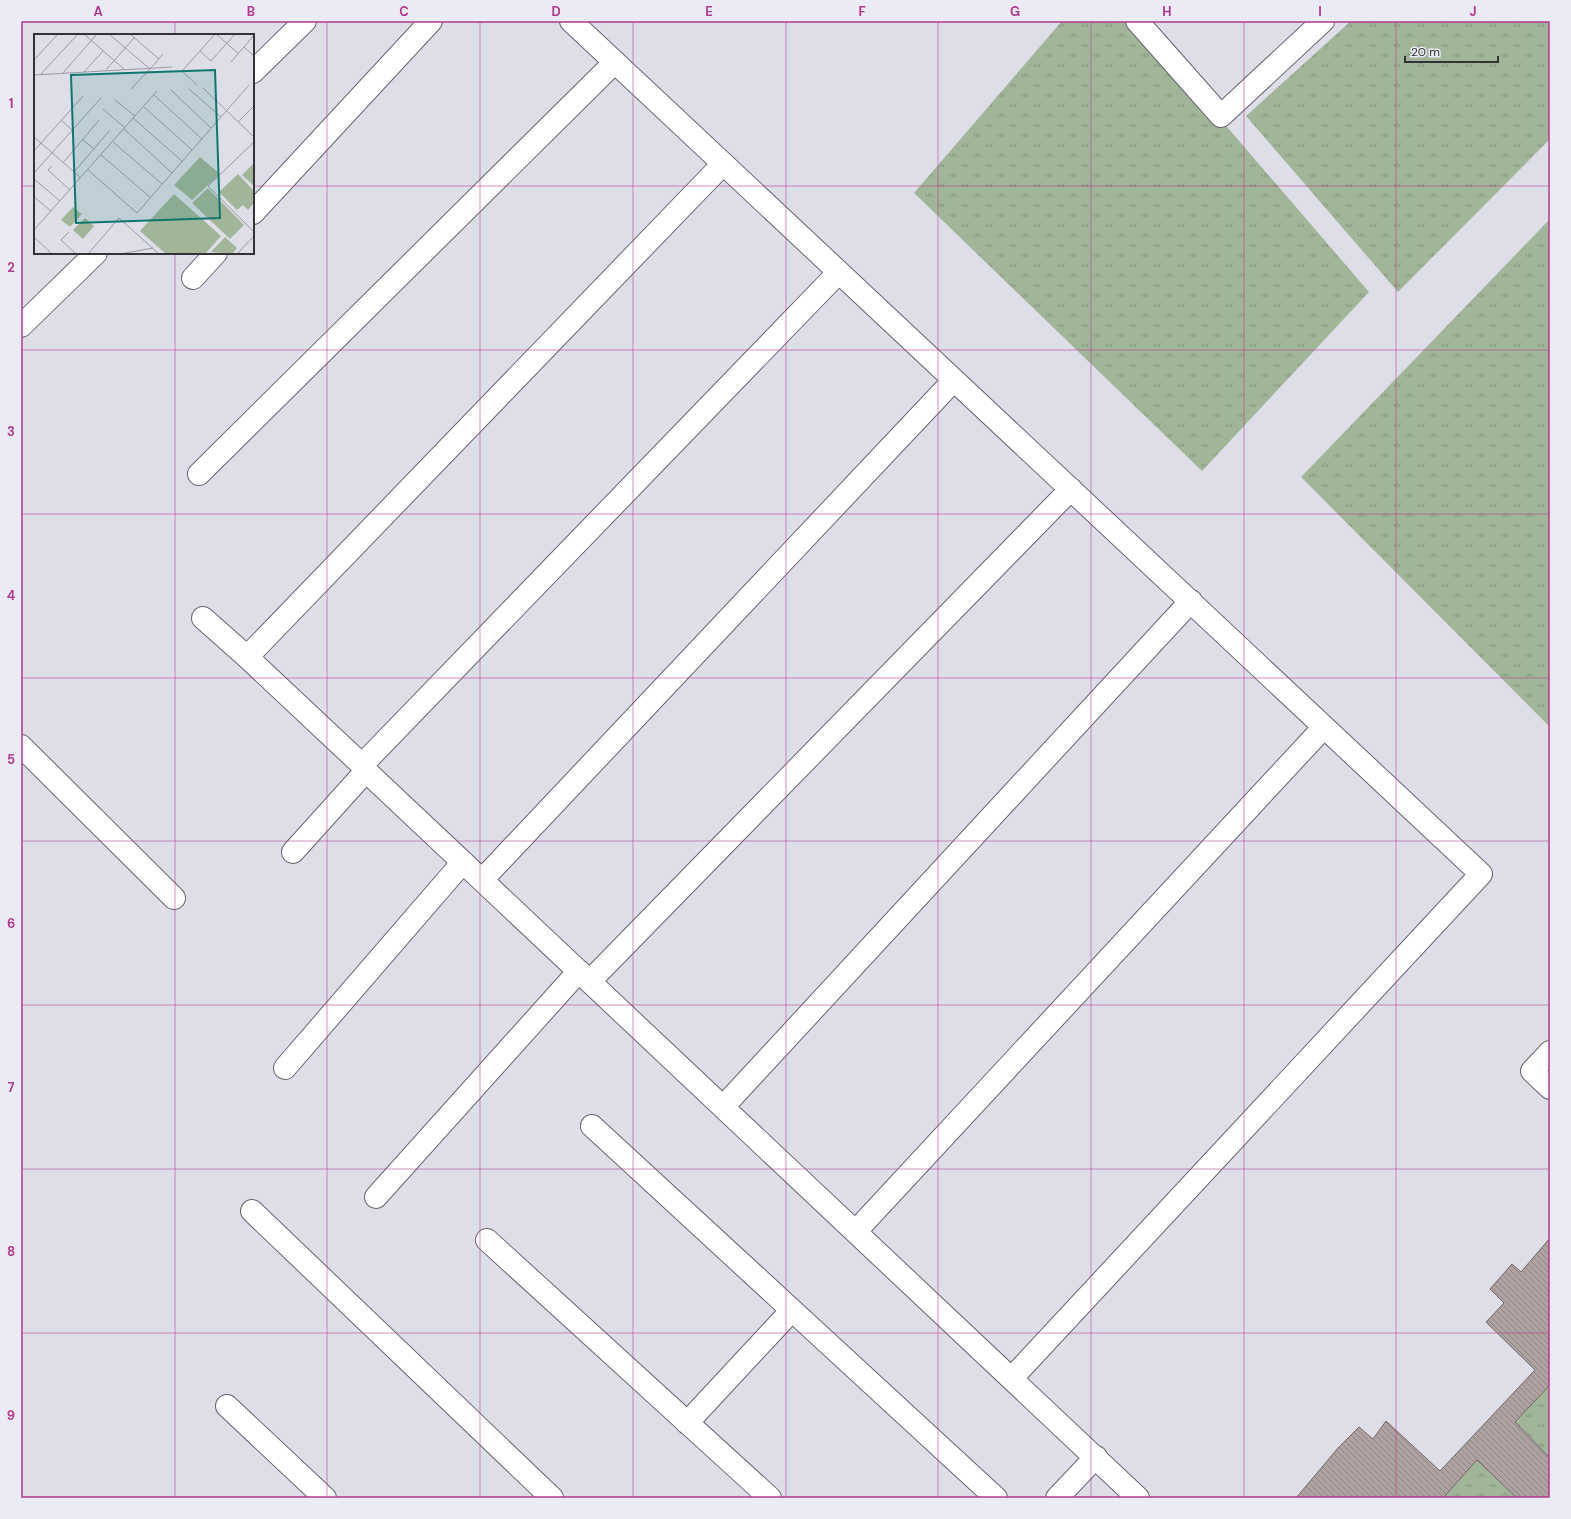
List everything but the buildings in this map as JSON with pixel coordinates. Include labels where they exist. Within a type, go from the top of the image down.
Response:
[{"type":"street","points":[[254,71],[305,21]]},
{"type":"street","points":[[254,212],[431,21]]},
{"type":"street","points":[[571,21],[1481,874],[1012,1378]]},
{"type":"street","points":[[1137,21],[1221,116],[1323,21]]},
{"type":"street","points":[[199,474],[615,62]]},
{"type":"street","points":[[248,657],[723,164]]},
{"type":"street","points":[[21,326],[95,254]]},
{"type":"street","points":[[193,278],[215,254]]},
{"type":"street","points":[[293,852],[364,768],[839,272]]},
{"type":"street","points":[[482,880],[954,380]]},
{"type":"street","points":[[376,1197],[584,976],[1071,489]]},
{"type":"street","points":[[723,1107],[1191,602]]},
{"type":"street","points":[[203,618],[248,657],[482,880],[1138,1498]]},
{"type":"street","points":[[856,1231],[1324,727]]},
{"type":"street","points":[[21,746],[174,898]]},
{"type":"street","points":[[285,1068],[463,862]]},
{"type":"street","points":[[1550,1052],[1532,1071],[1550,1088]]},
{"type":"street","points":[[592,1126],[996,1498]]},
{"type":"street","points":[[252,1212],[552,1498]]},
{"type":"street","points":[[487,1240],[770,1498]]},
{"type":"street","points":[[687,1423],[792,1310]]},
{"type":"street","points":[[227,1406],[325,1498]]},
{"type":"street","points":[[1057,1498],[1096,1457]]},
{"type":"green space","points":[[1062,21],[1136,21],[1369,292],[1202,471],[914,193]]},
{"type":"green space","points":[[1351,21],[1550,21],[1550,139],[1398,292],[1246,116]]},
{"type":"green space","points":[[1550,219],[1550,727],[1301,477]]},
{"type":"green space","points":[[1550,1385],[1550,1458],[1515,1422]]},
{"type":"green space","points":[[1477,1460],[1517,1498],[1443,1498]]}]
